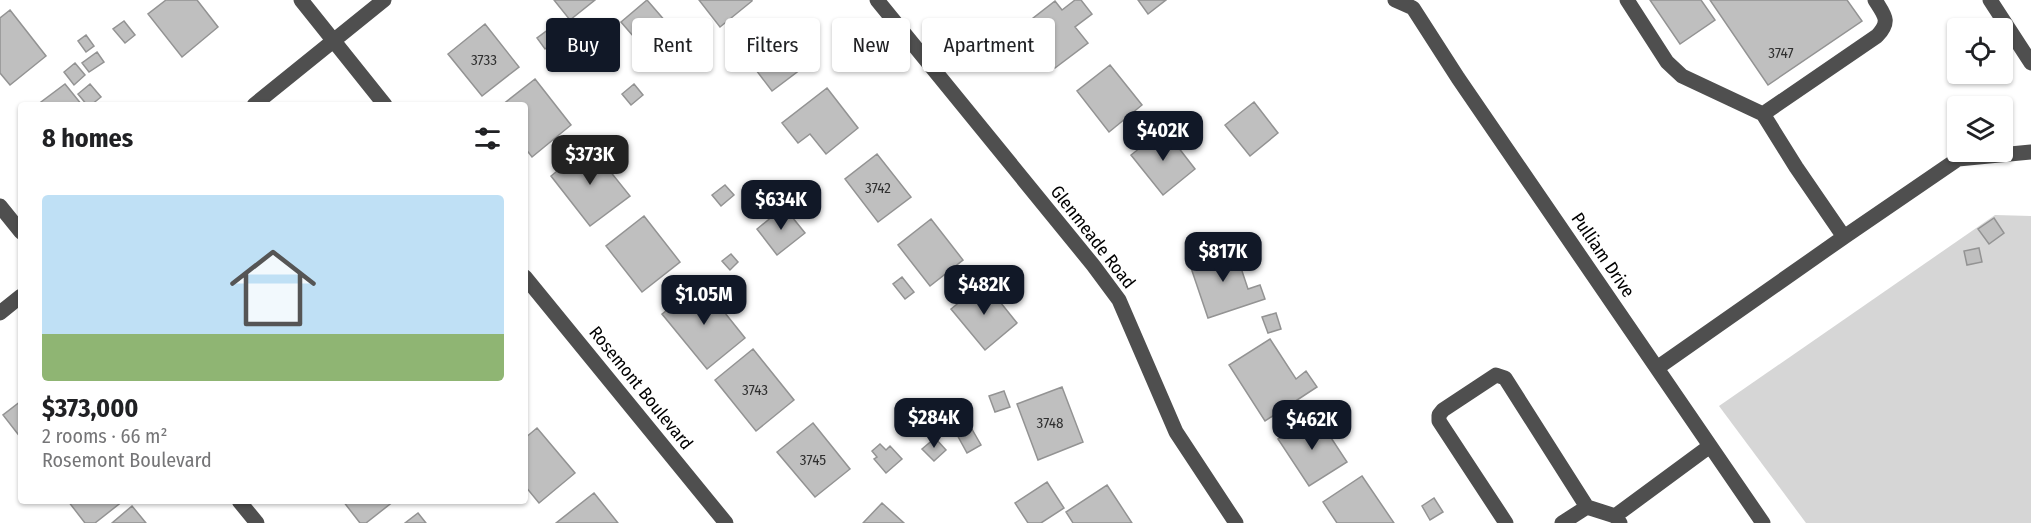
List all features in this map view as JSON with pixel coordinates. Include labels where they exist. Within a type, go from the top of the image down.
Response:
[{"type":"street","points":[[301,0],[383,102]]},
{"type":"street","points":[[258,102],[384,0]]},
{"type":"street","name":"Glenmeade Road","points":[[878,0],[1119,300],[1145,357],[1158,395],[1176,432],[1236,523]]},
{"type":"street","points":[[1395,0],[1414,4]]},
{"type":"street","points":[[1627,0],[1667,62],[1682,76],[1763,114],[1844,237]]},
{"type":"street","points":[[1763,114],[1878,36],[1885,28],[1886,18],[1875,0]]},
{"type":"street","points":[[1990,0],[2031,63]]},
{"type":"street","name":"Pulliam Drive","points":[[1414,4],[1458,78],[1763,523]]},
{"type":"street","points":[[1657,368],[1958,159],[2031,152]]},
{"type":"street","points":[[0,206],[18,228]]},
{"type":"street","name":"Rosemont Boulevard","points":[[528,281],[726,523]]},
{"type":"street","points":[[0,313],[18,298]]},
{"type":"street","points":[[1506,523],[1439,421],[1439,415],[1443,410],[1496,375],[1505,378],[1587,507],[1617,519],[1710,446]]},
{"type":"street","points":[[241,504],[257,523]]},
{"type":"street","points":[[1562,523],[1587,507]]},
{"type":"shaded area","points":[[1995,215],[2031,216],[2031,523],[1806,523],[1719,406]]},
{"type":"building","points":[[166,0],[197,0],[218,27],[182,57],[148,14]]},
{"type":"building","points":[[554,0],[595,0],[572,18],[568,18]]},
{"type":"building","points":[[647,0],[663,18],[632,18],[632,35],[621,22]]},
{"type":"building","points":[[699,0],[752,0],[731,18],[725,18],[725,23],[720,27]]},
{"type":"building","points":[[1075,0],[1081,0],[1092,14],[1075,27],[1088,43],[1055,68],[1055,18],[1033,18],[1055,1],[1062,10]]},
{"type":"building","points":[[1138,0],[1166,0],[1148,14]]},
{"type":"building","points":[[1650,0],[1701,0],[1715,20],[1680,44]]},
{"type":"building","points":[[1710,0],[1847,0],[1862,21],[1768,85]]},
{"type":"building","points":[[10,10],[46,56],[10,85],[0,73],[0,18]]},
{"type":"building","points":[[124,21],[135,35],[125,43],[113,29]]},
{"type":"building","points":[[485,24],[519,67],[482,96],[448,54]]},
{"type":"building","points":[[546,31],[545,49],[537,38]]},
{"type":"building","points":[[86,35],[94,46],[86,52],[78,41]]},
{"type":"building","points":[[97,52],[104,62],[89,72],[82,63]]},
{"type":"building","points":[[75,63],[85,75],[74,85],[64,72]]},
{"type":"building","points":[[1110,65],[1142,105],[1109,132],[1077,91]]},
{"type":"building","points":[[758,72],[797,72],[772,91]]},
{"type":"building","points":[[535,79],[571,125],[532,157],[528,152],[528,102],[506,102]]},
{"type":"building","points":[[65,84],[80,102],[41,102]]},
{"type":"building","points":[[90,84],[101,97],[95,102],[85,102],[78,94]]},
{"type":"building","points":[[634,84],[643,95],[631,105],[622,94]]},
{"type":"building","points":[[827,88],[858,128],[826,154],[810,134],[798,143],[782,123]]},
{"type":"building","points":[[1254,102],[1278,133],[1250,156],[1225,125]]},
{"type":"building","points":[[1164,129],[1195,169],[1163,195],[1131,155]]},
{"type":"building","points":[[589,145],[630,196],[590,226],[551,176]]},
{"type":"building","points":[[877,154],[911,197],[878,222],[845,179]]},
{"type":"building","points":[[725,185],[734,195],[721,206],[712,195]]},
{"type":"building","points":[[784,207],[805,233],[777,255],[757,229]]},
{"type":"building","points":[[644,216],[680,262],[642,292],[606,246]]},
{"type":"building","points":[[1994,218],[2004,233],[1989,244],[1978,229]]},
{"type":"building","points":[[931,219],[963,260],[930,286],[898,245]]},
{"type":"building","points":[[1234,247],[1248,289],[1260,285],[1265,299],[1208,318],[1189,262]]},
{"type":"building","points":[[1979,248],[1982,262],[1967,265],[1964,251]]},
{"type":"building","points":[[731,254],[738,262],[730,270],[722,261]]},
{"type":"building","points":[[902,277],[914,292],[905,299],[893,284]]},
{"type":"building","points":[[984,282],[1017,323],[985,350],[951,309]]},
{"type":"building","points":[[701,283],[745,338],[707,369],[662,314]]},
{"type":"building","points":[[1276,313],[1281,329],[1268,333],[1262,317]]},
{"type":"building","points":[[1270,339],[1296,379],[1306,371],[1317,387],[1265,421],[1229,365]]},
{"type":"building","points":[[753,349],[794,400],[756,431],[715,380]]},
{"type":"building","points":[[1062,387],[1083,442],[1038,460],[1017,404]]},
{"type":"building","points":[[1004,391],[1010,407],[995,412],[989,396]]},
{"type":"building","points":[[1320,401],[1325,411],[1316,415],[1308,407]]},
{"type":"building","points":[[18,403],[18,434],[3,415]]},
{"type":"building","points":[[1316,415],[1347,462],[1309,486],[1278,439]]},
{"type":"building","points":[[813,423],[850,469],[815,497],[777,452]]},
{"type":"building","points":[[969,424],[981,445],[967,453],[955,431]]},
{"type":"building","points":[[537,428],[575,473],[539,503],[528,490],[528,436]]},
{"type":"building","points":[[935,438],[946,450],[934,461],[922,449]]},
{"type":"building","points":[[880,444],[886,450],[890,446],[902,459],[886,473],[874,459],[877,457],[872,451]]},
{"type":"building","points":[[1362,476],[1394,523],[1337,523],[1323,502]]},
{"type":"building","points":[[1047,482],[1064,508],[1041,523],[1028,523],[1015,503]]},
{"type":"building","points":[[1107,485],[1132,523],[1073,523],[1066,512]]},
{"type":"building","points":[[594,493],[618,523],[556,523]]},
{"type":"building","points":[[1434,498],[1443,512],[1430,520],[1422,506]]},
{"type":"building","points":[[882,503],[904,523],[863,523]]},
{"type":"building","points":[[70,504],[119,504],[95,523],[85,523]]},
{"type":"building","points":[[345,504],[390,504],[366,523],[360,523]]},
{"type":"building","points":[[132,506],[146,523],[112,523]]},
{"type":"building","points":[[418,513],[426,523],[405,523]]}]
